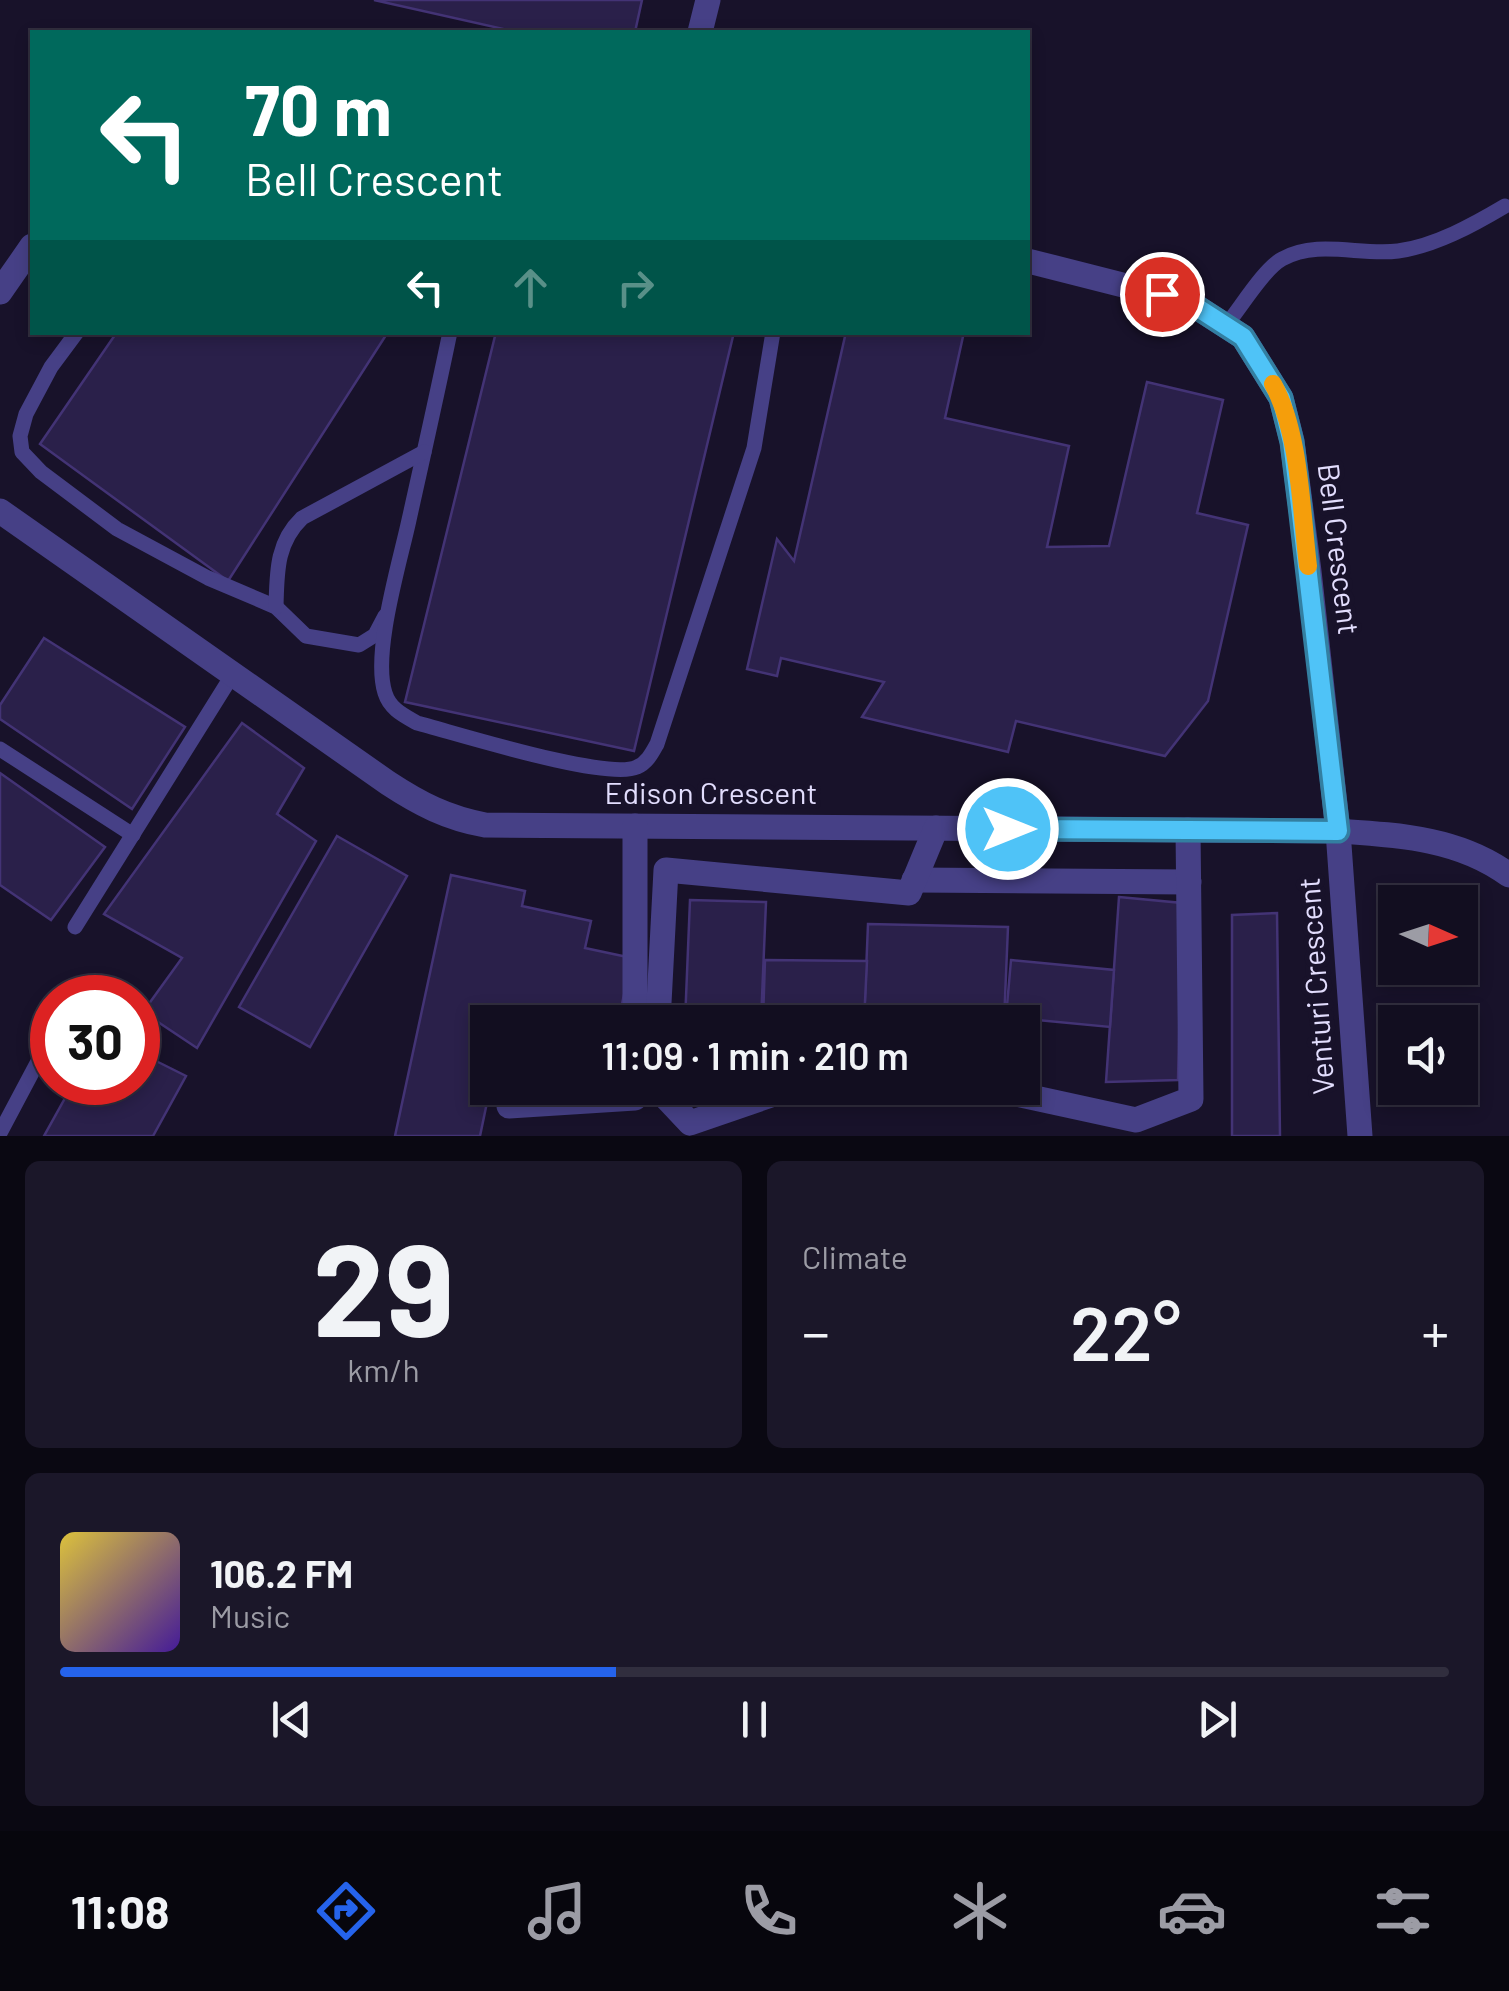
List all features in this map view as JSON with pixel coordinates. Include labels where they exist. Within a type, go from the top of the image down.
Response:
[{"type":"street","points":[[700,30],[708,0]]},
{"type":"street","points":[[0,292],[30,249]]},
{"type":"street","name":"Bell Crescent","points":[[1030,261],[1162,294],[1198,308],[1243,337],[1281,398],[1292,442],[1338,831]]},
{"type":"street","name":"Edison Crescent","points":[[0,511],[388,783],[426,808],[452,819],[485,825],[1338,831],[1435,842],[1470,852],[1509,874]]},
{"type":"street","points":[[635,826],[635,1005]]},
{"type":"street","points":[[659,1005],[666,870],[908,893],[936,828]]},
{"type":"street","points":[[1040,1099],[1136,1120],[1190,1099],[1188,830]]},
{"type":"street","name":"Venturi Crescent","points":[[1338,831],[1360,1136]]},
{"type":"street","points":[[914,880],[1189,882]]},
{"type":"street","points":[[509,1106],[525,1105]]},
{"type":"street","points":[[674,1105],[690,1123],[742,1105]]},
{"type":"lane","points":[[1227,324],[1278,260],[1300,251],[1398,251],[1471,227],[1505,206]]},
{"type":"lane","points":[[75,335],[51,367],[26,414],[20,436],[22,452],[41,472],[117,529],[208,578],[276,607],[306,636],[360,644],[375,635],[390,604]]},
{"type":"lane","points":[[449,335],[390,604],[382,681],[387,699],[396,711],[417,723],[604,770],[637,767],[651,756],[657,744],[754,448],[773,335]]},
{"type":"lane","points":[[276,607],[278,562],[292,528],[302,518],[424,452]]},
{"type":"lane","points":[[75,927],[233,674]]},
{"type":"lane","points":[[0,749],[132,835]]},
{"type":"lane","points":[[0,1134],[30,1077]]},
{"type":"building","points":[[374,0],[642,0],[635,30],[508,30]]},
{"type":"building","points":[[115,335],[386,335],[228,581],[40,444]]},
{"type":"building","points":[[495,335],[733,335],[634,751],[405,702]]},
{"type":"building","points":[[845,335],[963,335],[945,418],[1069,446],[1047,547],[1109,546],[1147,382],[1223,400],[1197,513],[1248,525],[1208,701],[1165,756],[1016,721],[1008,752],[862,717],[884,682],[781,658],[777,676],[747,669],[777,539],[794,561]]},
{"type":"building","points":[[44,638],[185,727],[132,809],[0,719],[0,705]]},
{"type":"building","points":[[242,723],[304,768],[277,814],[316,841],[197,1048],[160,1023],[160,988],[182,958],[104,914]]},
{"type":"building","points":[[0,773],[105,847],[51,920],[0,885]]},
{"type":"building","points":[[337,836],[407,876],[310,1047],[239,1007]]},
{"type":"building","points":[[451,875],[525,891],[522,906],[591,921],[585,948],[632,958],[622,1005],[470,1005],[470,1105],[486,1105],[480,1136],[395,1136]]},
{"type":"building","points":[[1119,897],[1182,903],[1178,1080],[1106,1082]]},
{"type":"building","points":[[690,900],[766,902],[762,1005],[686,1005]]},
{"type":"building","points":[[1277,913],[1280,1136],[1232,1136],[1232,915]]},
{"type":"building","points":[[868,924],[1008,927],[1005,1005],[865,1005]]},
{"type":"building","points":[[765,960],[867,961],[865,1005],[764,1005]]},
{"type":"building","points":[[1011,960],[1114,970],[1110,1027],[1040,1020],[1040,1005],[1007,1005]]},
{"type":"building","points":[[160,1063],[186,1076],[153,1136],[44,1136],[61,1105],[160,1105]]},
{"type":"slow traffic","points":[[1273,384],[1281,398],[1292,442],[1308,566]]},
{"type":"route","points":[[1008,829],[1338,831],[1309,571],[1292,442],[1281,398],[1243,337],[1198,308],[1162,294]]}]
